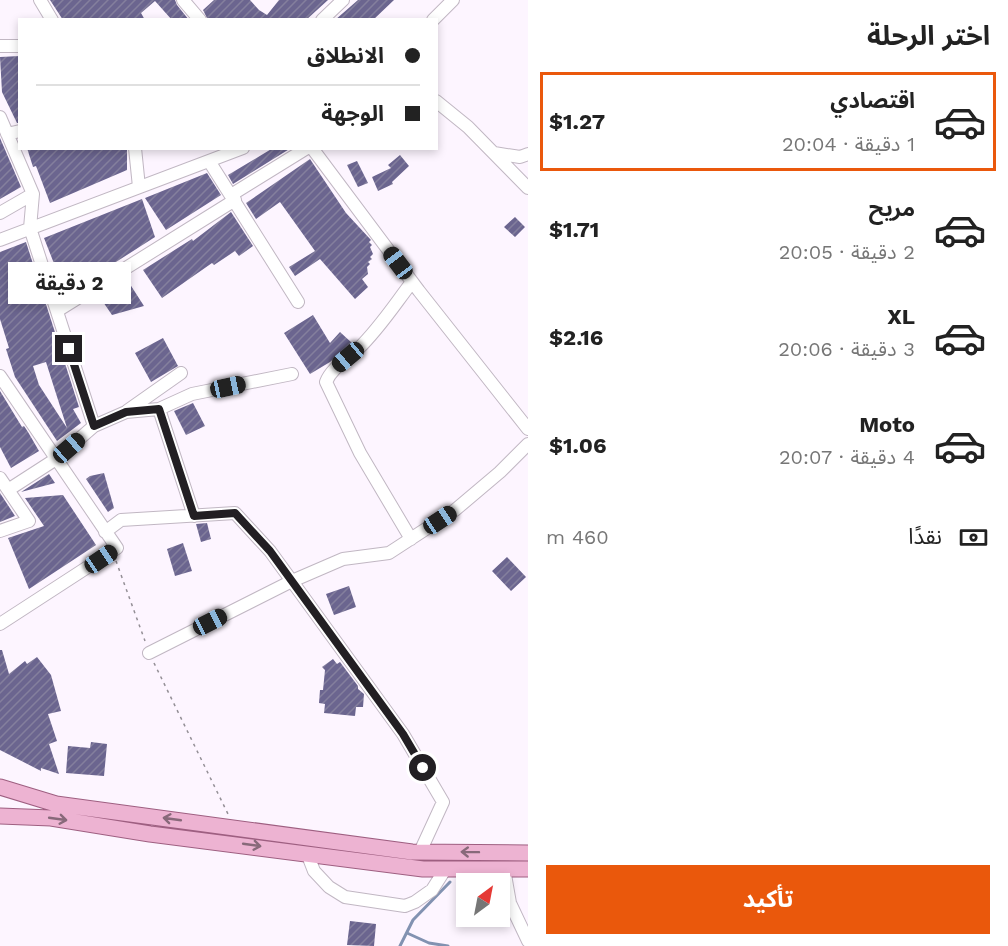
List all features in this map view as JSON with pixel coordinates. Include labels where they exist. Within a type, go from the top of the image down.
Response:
[{"type":"main road","points":[[0,787],[56,804],[420,852],[528,853]]},
{"type":"main road","points":[[0,816],[51,818],[150,834],[423,869],[528,870]]},
{"type":"street","points":[[40,0],[51,18]]},
{"type":"street","points":[[324,18],[343,0]]},
{"type":"street","points":[[435,18],[453,0]]},
{"type":"street","points":[[188,2],[199,18]]},
{"type":"street","points":[[0,46],[18,45]]},
{"type":"street","points":[[438,103],[468,127],[528,188]]},
{"type":"street","points":[[0,117],[33,194],[30,228],[94,426]]},
{"type":"street","points":[[7,134],[18,131]]},
{"type":"street","points":[[135,150],[139,187]]},
{"type":"street","points":[[0,240],[238,150]]},
{"type":"street","points":[[57,311],[304,150]]},
{"type":"street","points":[[313,150],[412,282],[528,429]]},
{"type":"street","points":[[494,153],[520,157],[528,154]]},
{"type":"street","points":[[209,161],[298,302]]},
{"type":"street","points":[[0,213],[33,194]]},
{"type":"street","points":[[411,539],[360,453],[326,382],[328,376],[358,350],[412,282]]},
{"type":"street","points":[[8,490],[56,459],[94,426],[126,412],[181,373]]},
{"type":"street","points":[[126,412],[159,409],[192,394],[292,374]]},
{"type":"street","points":[[0,376],[117,548],[0,624]]},
{"type":"street","points":[[159,409],[194,516]]},
{"type":"street","points":[[149,653],[292,581],[343,559],[390,553],[455,510],[500,472],[528,444]]},
{"type":"street","points":[[0,478],[29,521],[0,531]]},
{"type":"street","points":[[105,531],[121,520],[235,513],[270,551],[403,734],[443,802],[420,852]]},
{"type":"street","points":[[307,853],[314,871],[329,886],[345,897],[405,906],[432,890],[446,868]]},
{"type":"street","points":[[504,869],[510,903],[528,941]]},
{"type":"path","points":[[117,548],[117,561],[149,653],[235,828]]},
{"type":"building","points":[[50,0],[175,0],[187,18],[170,18],[155,1],[141,13],[144,18],[62,18]]},
{"type":"building","points":[[214,0],[250,0],[267,15],[279,0],[328,0],[308,18],[207,18],[203,10]]},
{"type":"building","points":[[358,0],[394,0],[375,18],[337,18]]},
{"type":"building","points":[[18,56],[18,123],[2,92],[0,57]]},
{"type":"building","points":[[0,138],[21,187],[0,199]]},
{"type":"building","points":[[28,150],[127,150],[127,170],[50,203],[36,166],[33,167]]},
{"type":"building","points":[[270,150],[288,150],[233,184],[228,175]]},
{"type":"building","points":[[400,155],[409,166],[392,182],[393,184],[378,191],[372,177],[391,168],[388,165]]},
{"type":"building","points":[[310,159],[346,213],[371,240],[369,242],[372,245],[370,247],[373,254],[370,257],[372,259],[368,262],[370,264],[367,267],[368,274],[362,279],[368,287],[355,299],[320,259],[295,276],[289,267],[315,251],[280,202],[256,219],[246,203]]},
{"type":"building","points":[[357,161],[368,183],[358,187],[347,165]]},
{"type":"building","points":[[207,173],[221,195],[166,230],[145,198]]},
{"type":"building","points":[[142,199],[155,237],[66,294],[44,238]]},
{"type":"building","points":[[231,212],[253,246],[239,256],[235,251],[214,265],[212,263],[162,298],[143,270],[192,239],[193,241]]},
{"type":"building","points":[[515,217],[525,227],[515,237],[504,227]]},
{"type":"building","points":[[26,242],[79,407],[73,409],[81,423],[57,441],[15,377],[6,349],[9,348],[0,319],[0,252]],"holes":[[[46,362],[67,428],[39,385],[33,366]]]},
{"type":"building","points":[[126,278],[144,306],[112,315],[99,296]]},
{"type":"building","points":[[313,315],[330,343],[340,332],[352,343],[330,362],[310,374],[284,333]]},
{"type":"building","points":[[163,338],[178,366],[151,382],[135,353]]},
{"type":"building","points":[[0,391],[39,451],[11,468],[0,447]]},
{"type":"building","points":[[193,403],[205,426],[186,435],[174,411]]},
{"type":"building","points":[[104,473],[114,508],[108,512],[86,479]]},
{"type":"building","points":[[49,474],[55,483],[21,492]]},
{"type":"building","points":[[0,493],[15,516],[0,522]]},
{"type":"building","points":[[63,495],[96,545],[29,589],[8,538],[44,526],[25,498]]},
{"type":"building","points":[[207,523],[211,539],[201,542],[196,524]]},
{"type":"building","points":[[183,543],[192,571],[175,576],[167,549]]},
{"type":"building","points":[[507,557],[526,577],[511,591],[492,571]]},
{"type":"building","points":[[349,586],[356,607],[334,615],[326,594]]},
{"type":"building","points":[[0,650],[2,650],[9,674],[25,661],[27,664],[37,657],[51,675],[61,711],[48,714],[57,741],[49,744],[59,774],[41,768],[41,771],[0,750]]},
{"type":"building","points":[[333,659],[337,664],[340,662],[364,694],[363,707],[356,707],[355,716],[324,713],[325,704],[319,703],[325,670],[322,667]]},
{"type":"building","points":[[91,742],[107,744],[104,776],[66,773],[68,746],[90,748]]},
{"type":"building","points":[[350,921],[376,924],[374,946],[347,945]]},
{"type":"waterway","points":[[400,946],[413,920],[450,882]]},
{"type":"waterway","points":[[407,933],[429,943],[448,946]]},
{"type":"route","points":[[69,349],[94,426],[126,412],[159,409],[194,516],[235,513],[270,551],[403,734],[423,768]]}]
